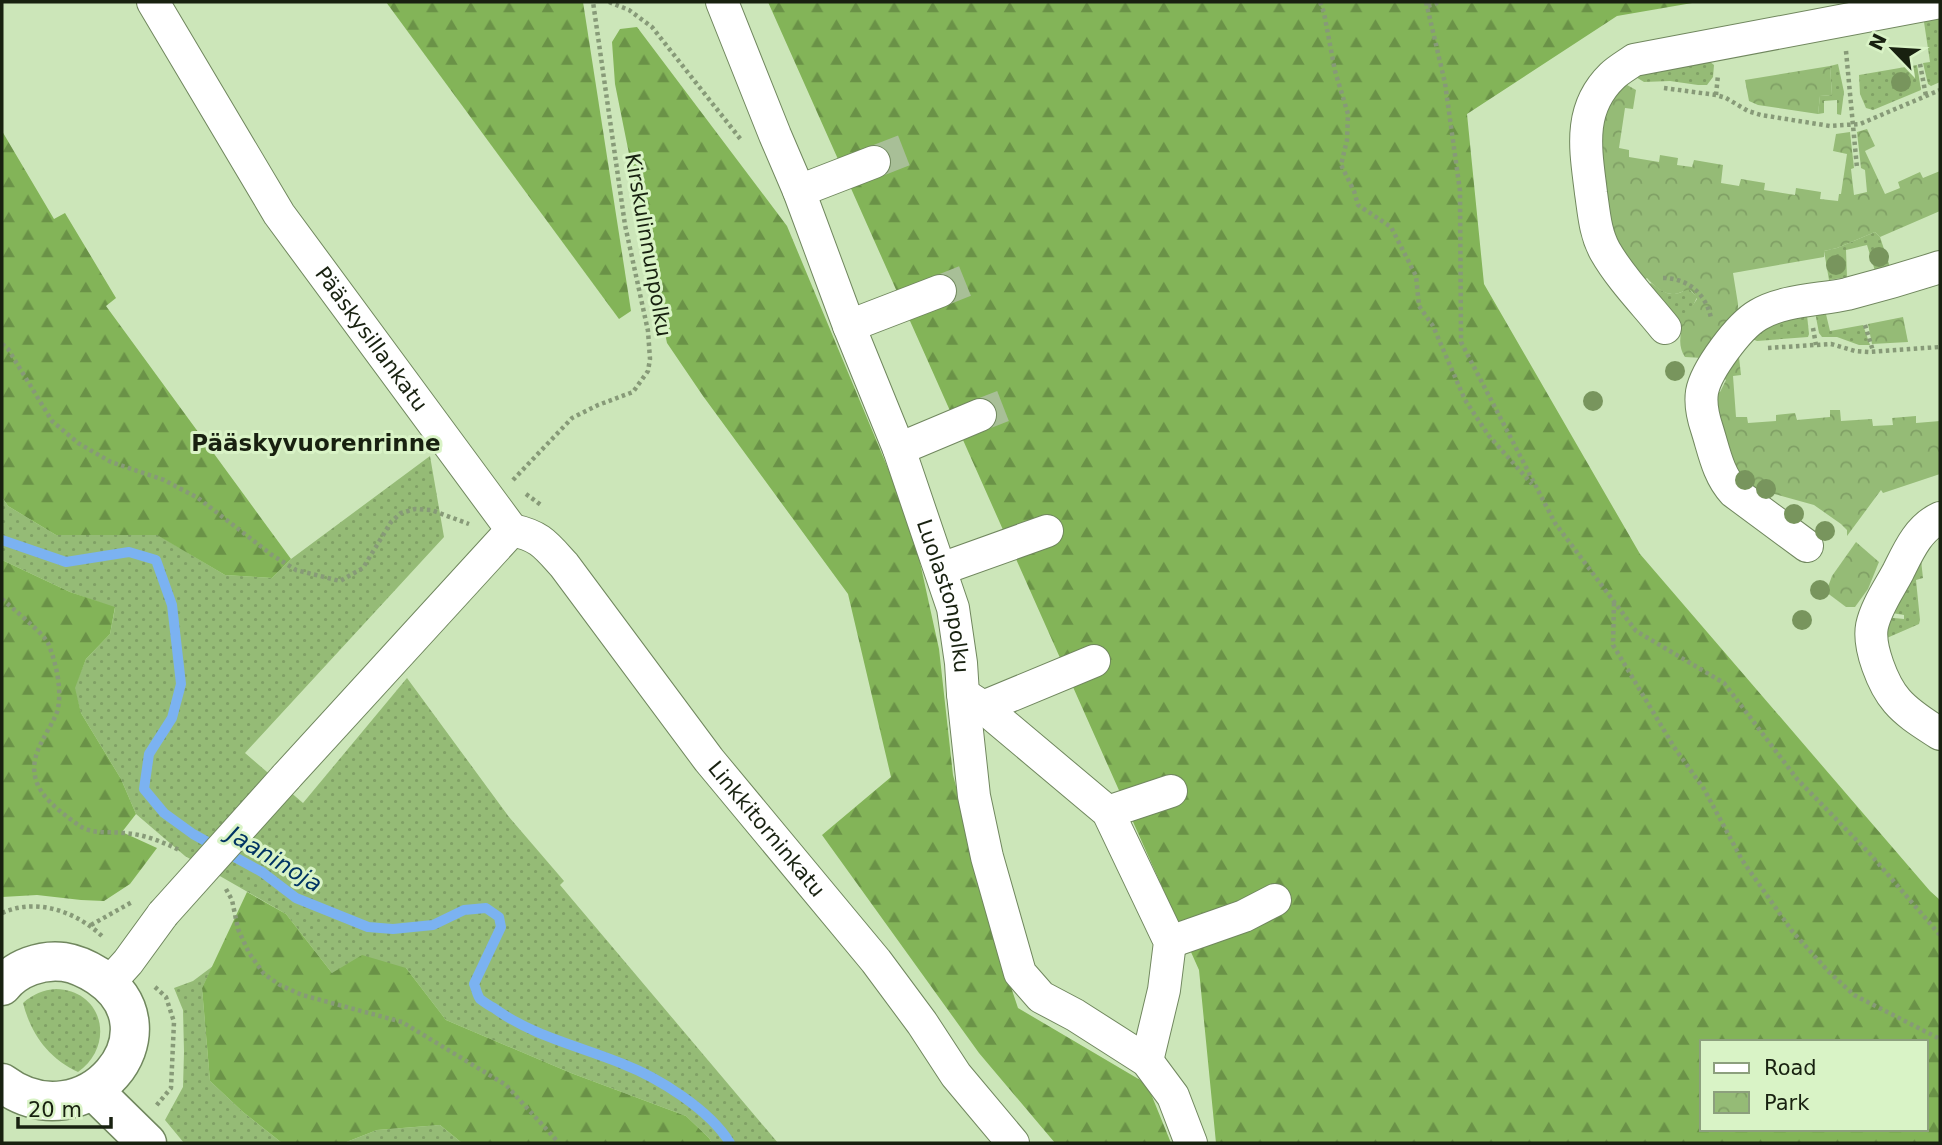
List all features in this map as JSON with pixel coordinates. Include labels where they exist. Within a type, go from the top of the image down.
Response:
[{"type":"main road","points":[[2,1084],[13,1094],[45,1107],[78,1105],[98,1095],[119,1072],[128,1051],[129,1030],[127,1014],[109,983],[76,964],[58,961],[40,963],[21,970],[3,982]]},
{"type":"main road","points":[[98,1095],[147,1143]]},
{"type":"street","name":"Pääskysillankatu","points":[[153,2],[279,214],[480,512],[512,530]]},
{"type":"street","name":"Luolastonpolku","points":[[722,2],[899,449],[953,608],[961,663],[973,701],[977,808],[987,858],[1020,973],[1041,997],[1075,1015],[1147,1061],[1173,1096],[1191,1143]]},
{"type":"street","points":[[1665,328],[1615,267],[1603,249],[1596,228],[1585,142],[1588,117],[1598,95],[1611,77],[1634,60],[1940,2]]},
{"type":"street","points":[[799,191],[874,162]]},
{"type":"street","points":[[1807,546],[1726,484],[1701,411],[1702,391],[1709,374],[1741,329],[1757,315],[1773,308],[1846,294],[1940,267]]},
{"type":"street","points":[[849,326],[940,291]]},
{"type":"street","points":[[899,449],[979,415]]},
{"type":"street","points":[[1940,518],[1930,523],[1907,554],[1878,609],[1872,626],[1871,641],[1874,655],[1895,699],[1917,719],[1940,734]]},
{"type":"street","points":[[109,983],[128,962],[150,907],[286,777],[512,530]]},
{"type":"street","name":"Linkkitorninkatu","points":[[512,530],[531,534],[545,544],[564,565],[709,760],[876,961],[956,1075],[1013,1143]]},
{"type":"street","points":[[941,569],[1047,531]]},
{"type":"street","points":[[973,701],[1094,661]]},
{"type":"street","points":[[973,701],[1108,812],[1170,942],[1164,990],[1147,1061]]},
{"type":"street","points":[[1108,812],[1171,791]]},
{"type":"street","points":[[1170,942],[1244,916],[1276,912]]},
{"type":"path","name":"Kirskulinnunpolku","points":[[480,512],[572,418],[633,392],[648,371],[648,331],[625,225],[593,2]]},
{"type":"path","points":[[609,2],[629,10],[652,27],[747,148]]},
{"type":"path","points":[[1320,2],[1335,71],[1348,114],[1347,140],[1341,165],[1358,205],[1391,227],[1416,276],[1419,306],[1433,326],[1465,400],[1489,436],[1538,490]]},
{"type":"path","points":[[1441,2],[1427,4],[1445,83],[1460,191],[1461,342],[1555,523],[1636,631],[1724,683],[1797,779],[1871,855],[1940,935]]},
{"type":"path","points":[[1843,20],[1857,168]]},
{"type":"path","points":[[1920,64],[1926,96]]},
{"type":"path","points":[[1620,70],[1635,83],[1646,86],[1716,95],[1761,115],[1830,126],[1853,125],[1870,120],[1940,90]]},
{"type":"path","points":[[1654,278],[1676,279],[1696,289],[1707,303],[1712,323]]},
{"type":"path","points":[[1865,325],[1873,351]]},
{"type":"path","points":[[1912,342],[1913,349]]},
{"type":"path","points":[[2,344],[8,349],[52,421],[78,443],[111,462],[164,480],[198,498],[272,555],[296,570],[340,581],[363,568],[391,522],[401,513],[415,509],[480,512]]},
{"type":"path","points":[[1725,351],[1831,344],[1855,351],[1940,347]]},
{"type":"path","points":[[2,599],[47,641],[60,685],[58,710],[37,752],[33,770],[36,784],[42,794],[89,831],[147,836],[181,851]]},
{"type":"path","points":[[1614,601],[1613,645],[1674,747],[1704,789],[1742,860],[1792,931],[1854,995],[1940,1040]]},
{"type":"path","points":[[223,886],[232,900],[238,929],[249,953],[264,974],[302,995],[402,1022],[506,1084],[559,1143]]},
{"type":"path","points":[[2,914],[11,909],[31,906],[70,913],[91,925],[108,942]]},
{"type":"path","points":[[91,925],[150,907]]},
{"type":"path","points":[[150,982],[166,997],[174,1022],[171,1088],[156,1107]]},
{"type":"green space","points":[[386,2],[583,2],[631,311],[619,319]]},
{"type":"green space","points":[[768,2],[1698,2],[1617,16],[1467,114],[1484,284],[1640,554],[1940,900],[1940,1143],[1216,1143],[1199,970]]},
{"type":"green space","points":[[1940,14],[1940,82],[1931,86],[1928,84],[1923,63],[1930,62],[1924,22],[1927,17]]},
{"type":"green space","points":[[637,27],[787,226],[912,526],[939,649],[953,775],[1002,960],[1018,1008],[1147,1084],[1171,1143],[1055,1143],[979,1053],[822,835],[891,777],[848,594],[667,343],[615,84],[612,42],[620,29]]},
{"type":"green space","points":[[1709,61],[1714,65],[1713,77],[1707,85],[1670,81],[1644,82],[1631,74]]},
{"type":"green space","points":[[1838,64],[1844,92],[1841,115],[1837,114],[1837,100],[1824,101],[1824,113],[1818,114],[1820,96],[1832,95],[1830,66]]},
{"type":"green space","points":[[1917,65],[1921,90],[1873,110],[1866,108],[1860,94],[1859,75]]},
{"type":"green space","points":[[1830,66],[1832,95],[1820,96],[1818,114],[1758,105],[1749,101],[1745,80]]},
{"type":"green space","points":[[1620,81],[1636,90],[1633,109],[1625,108],[1619,148],[1629,150],[1629,157],[1659,162],[1660,155],[1678,158],[1677,165],[1692,167],[1694,160],[1723,165],[1721,183],[1739,186],[1741,179],[1765,183],[1764,190],[1795,195],[1796,188],[1821,192],[1820,199],[1838,201],[1847,154],[1833,151],[1836,134],[1850,132],[1854,195],[1867,192],[1857,132],[1867,129],[1875,146],[1865,151],[1885,194],[1900,188],[1898,182],[1920,172],[1923,178],[1940,171],[1940,211],[1880,237],[1875,232],[1824,251],[1824,257],[1733,273],[1738,313],[1702,358],[1685,357],[1680,343],[1685,320],[1697,299],[1692,291],[1676,294],[1665,292],[1647,278],[1638,284],[1617,259],[1592,135]]},
{"type":"green space","points":[[2,131],[54,219],[65,213],[116,298],[106,306],[291,559],[272,578],[225,575],[157,535],[56,535],[8,506],[2,497]]},
{"type":"green space","points":[[1875,232],[1880,237],[1890,267],[1876,274],[1867,245],[1846,250],[1847,277],[1829,280],[1824,251]]},
{"type":"green space","points":[[1651,283],[1667,293],[1690,290],[1697,297],[1681,333],[1643,290]]},
{"type":"green space","points":[[1825,310],[1830,331],[1863,325],[1870,345],[1859,345],[1837,337],[1822,337],[1815,312]]},
{"type":"green space","points":[[1807,315],[1808,337],[1757,341],[1752,339],[1770,321]]},
{"type":"green space","points":[[1903,317],[1908,342],[1872,344],[1868,324]]},
{"type":"green space","points":[[1736,355],[1739,357],[1741,375],[1733,376],[1736,417],[1747,417],[1748,423],[1776,421],[1776,415],[1795,413],[1797,420],[1830,417],[1830,410],[1840,410],[1841,421],[1872,419],[1873,426],[1893,425],[1892,418],[1916,416],[1916,423],[1940,421],[1940,474],[1883,493],[1881,490],[1847,536],[1847,530],[1841,524],[1814,505],[1767,492],[1730,477],[1711,388],[1720,392],[1726,380],[1718,374]]},
{"type":"green space","points":[[430,456],[444,537],[245,753],[303,803],[407,678],[509,817],[564,881],[560,885],[778,1143],[712,1143],[686,1116],[571,1073],[446,1020],[406,968],[332,973],[286,914],[185,856],[136,814],[121,779],[81,713],[74,688],[86,659],[110,634],[115,608],[70,592],[2,560],[2,497],[8,506],[56,535],[158,535],[225,575],[272,578],[291,559]]},
{"type":"green space","points":[[1856,542],[1879,562],[1868,589],[1855,607],[1846,607],[1826,592],[1832,576]]},
{"type":"green space","points":[[2,560],[70,592],[115,607],[110,634],[86,659],[75,688],[81,713],[121,779],[136,814],[122,832],[157,848],[130,884],[104,901],[37,895],[2,897]]},
{"type":"green space","points":[[1921,560],[1923,578],[1916,580],[1919,624],[1880,641],[1884,617],[1904,619],[1904,615],[1886,612]]},
{"type":"green space","points":[[247,892],[286,914],[332,973],[362,955],[406,968],[446,1020],[571,1073],[686,1116],[712,1143],[462,1143],[440,1125],[377,1130],[344,1143],[282,1143],[210,1081],[202,988]]},
{"type":"green space","points":[[213,966],[202,988],[210,1081],[282,1143],[184,1143],[165,1120],[183,1087],[183,1010],[174,988],[193,981]]},
{"type":"green space","points":[[56,989],[72,992],[85,999],[94,1009],[99,1021],[97,1048],[90,1061],[78,1072],[58,1060],[42,1044],[23,1003],[38,993]]},
{"type":"green space","points":[[440,1125],[462,1143],[344,1143],[377,1130]]},
{"type":"waterway","name":"Jaaninoja","points":[[2,540],[66,562],[129,552],[156,560],[172,605],[181,684],[172,718],[149,754],[144,789],[164,813],[193,834],[262,872],[296,898],[368,927],[393,929],[433,925],[464,910],[486,908],[499,917],[501,927],[474,984],[480,999],[524,1026],[652,1078],[697,1107],[730,1143]]},
{"type":"tunnel","points":[[874,162],[905,150]]},
{"type":"tunnel","points":[[940,291],[965,281]]},
{"type":"tunnel","points":[[980,415],[1003,406]]},
{"type":"district","name":"Pääskyvuorenrinne","points":[[316,443]]}]
